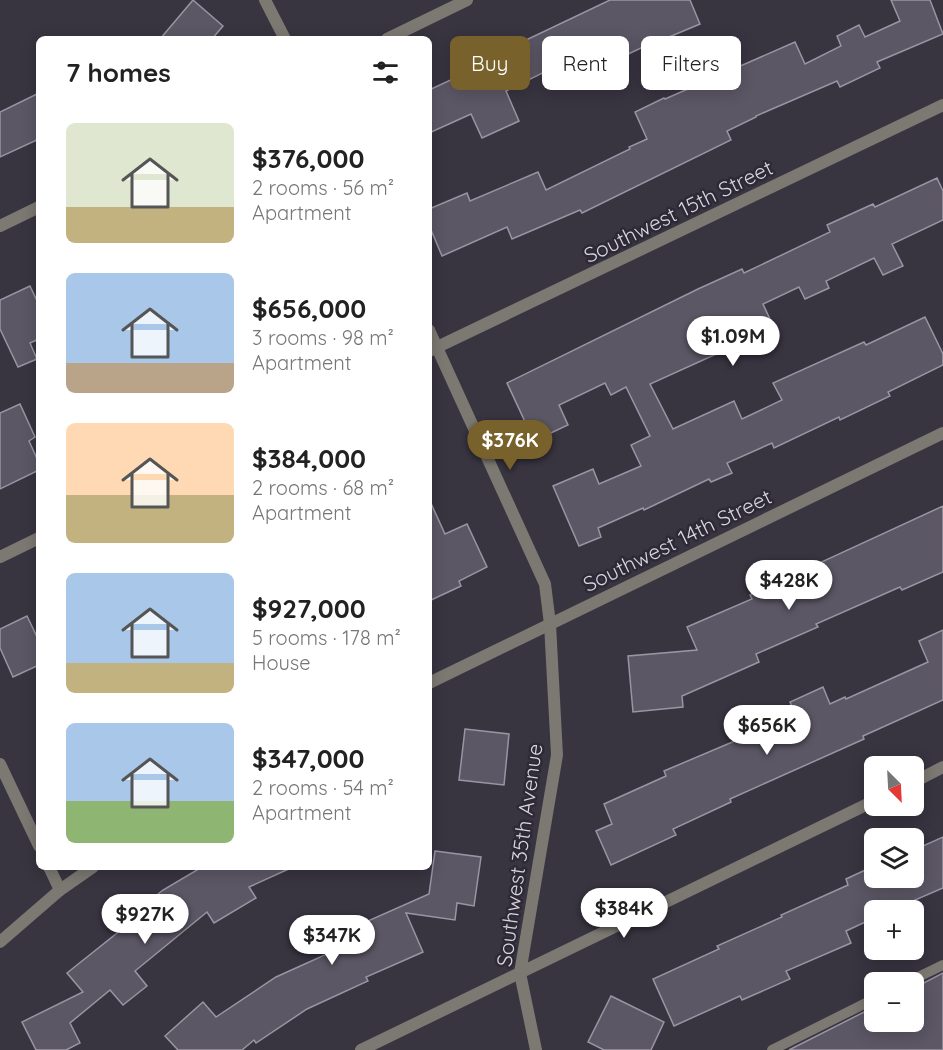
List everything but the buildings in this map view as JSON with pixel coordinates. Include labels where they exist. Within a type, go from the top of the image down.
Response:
[{"type":"street","points":[[265,0],[283,36]]},
{"type":"street","points":[[393,36],[467,0]]},
{"type":"street","name":"Southwest 15th Street","points":[[433,349],[943,105]]},
{"type":"street","points":[[0,226],[36,208]]},
{"type":"street","name":"Southwest 35th Avenue","points":[[433,349],[545,584],[550,624],[557,755],[520,973],[536,1050]]},
{"type":"street","name":"Southwest 14th Street","points":[[432,682],[943,433]]},
{"type":"street","points":[[0,557],[36,539]]},
{"type":"street","points":[[0,764],[36,840]]},
{"type":"street","points":[[924,777],[943,767]]},
{"type":"street","points":[[361,1050],[864,806]]},
{"type":"street","points":[[50,870],[60,890]]},
{"type":"street","points":[[0,942],[60,890],[89,870]]},
{"type":"lane","points":[[924,974],[943,965]]},
{"type":"lane","points":[[772,1050],[864,1004]]}]
